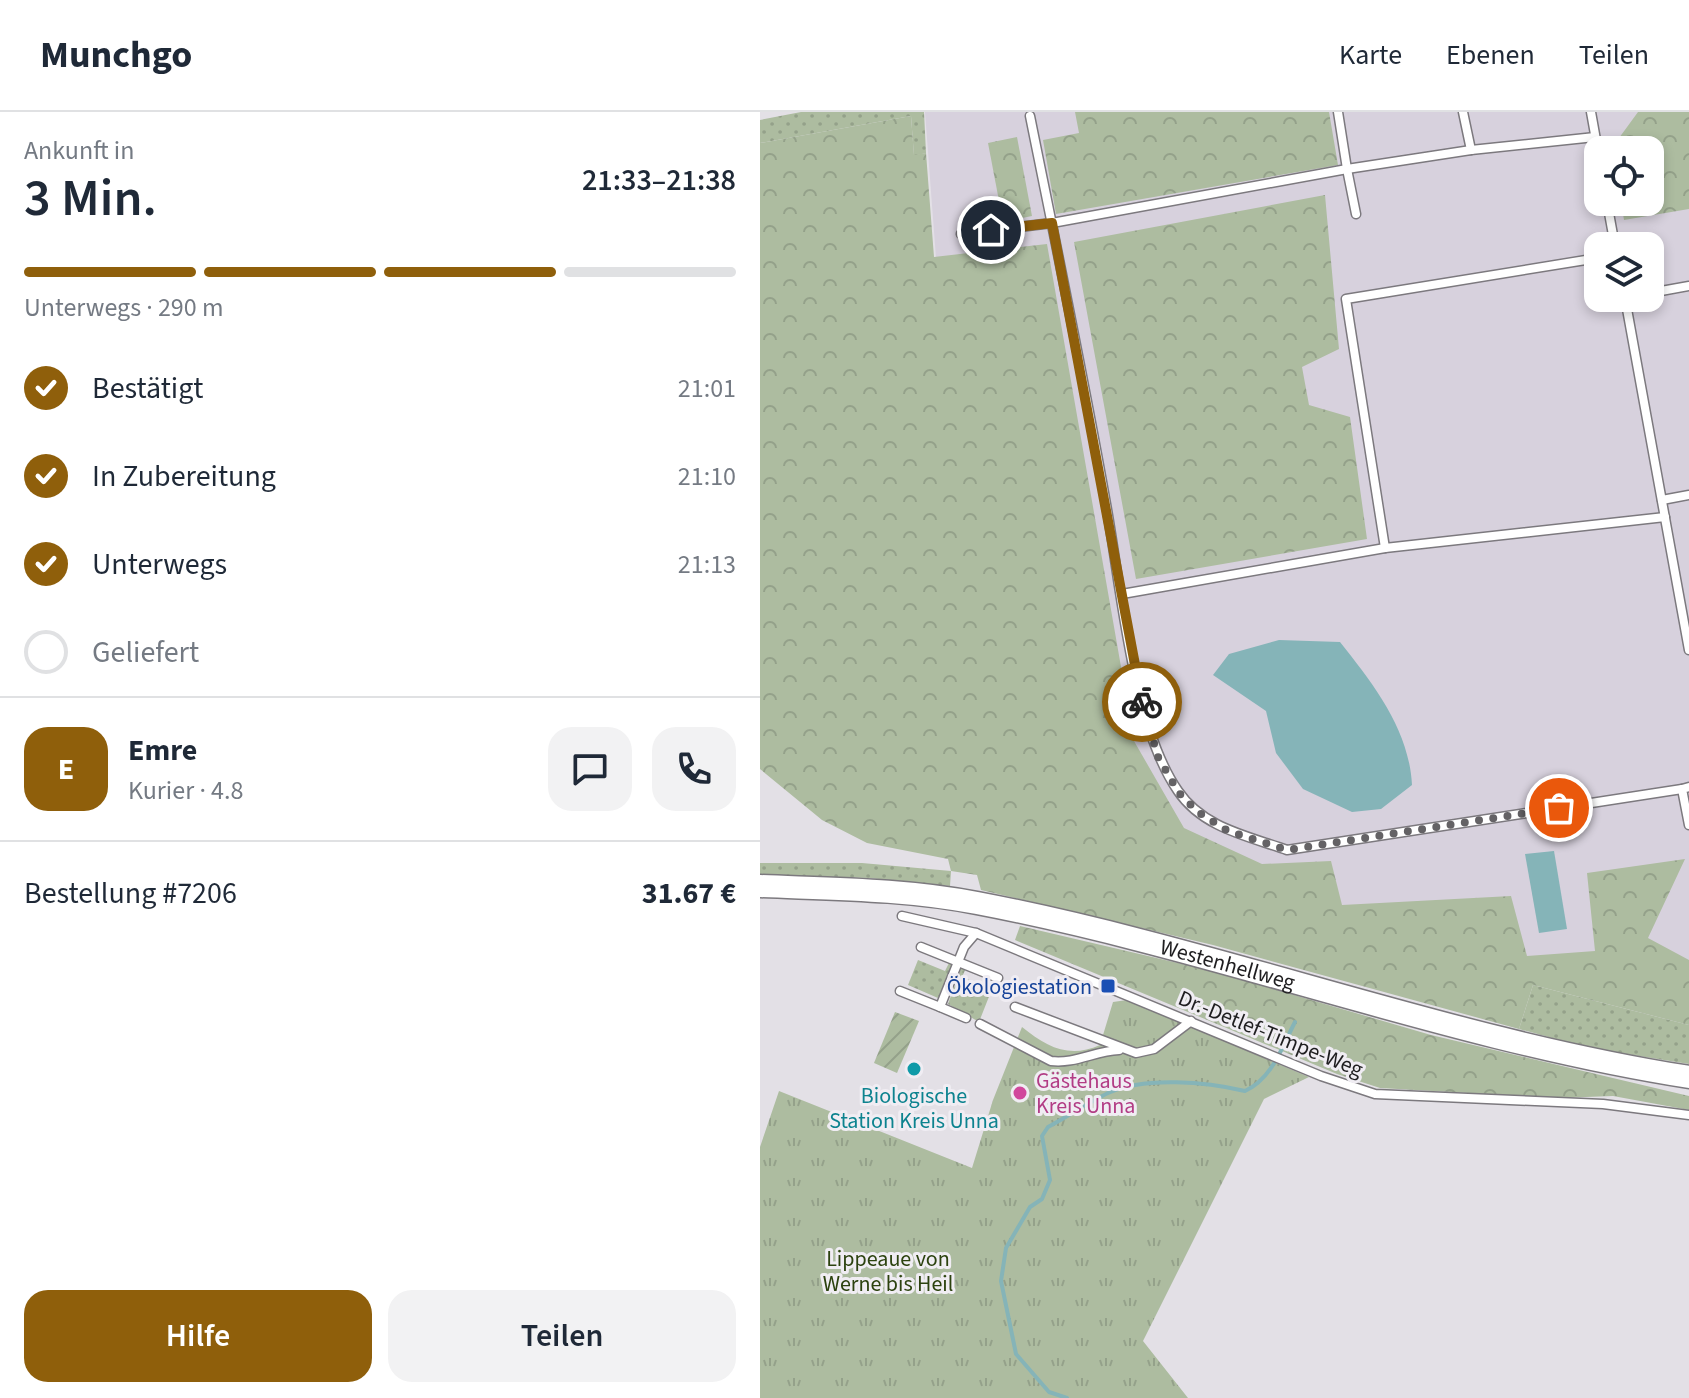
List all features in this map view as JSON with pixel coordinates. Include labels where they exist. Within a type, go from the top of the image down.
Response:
[{"type":"main road","name":"Westenhellweg","points":[[760,886],[849,890],[974,902],[1095,928],[1471,1031],[1623,1066],[1689,1077]]},
{"type":"lane","points":[[1338,112],[1356,214]]},
{"type":"lane","points":[[1463,112],[1471,150]]},
{"type":"lane","points":[[1591,112],[1595,136]]},
{"type":"lane","points":[[1030,116],[1142,702],[1158,757],[1179,793],[1198,812],[1228,831],[1287,850],[1686,788],[1689,825]]},
{"type":"lane","points":[[961,234],[1052,223],[1347,169],[1471,150],[1584,138]]},
{"type":"lane","points":[[1385,548],[1346,299],[1584,260]]},
{"type":"lane","points":[[1664,290],[1689,286]]},
{"type":"lane","points":[[1628,312],[1689,650]]},
{"type":"lane","points":[[1662,500],[1689,495]]},
{"type":"lane","points":[[1122,594],[1385,548],[1665,517]]},
{"type":"lane","name":"Dr.-Detlef-Timpe-Weg","points":[[902,916],[976,933],[1321,1076],[1375,1094],[1603,1104],[1689,1115]]},
{"type":"lane","points":[[940,1007],[958,962],[976,933]]},
{"type":"lane","points":[[921,947],[998,978]]},
{"type":"lane","points":[[900,991],[966,1018]]},
{"type":"lane","points":[[1015,1007],[1136,1053],[1154,1049],[1191,1021]]},
{"type":"lane","points":[[980,1024],[1051,1061],[1064,1063],[1098,1050],[1124,1049]]},
{"type":"shaded area","points":[[925,112],[1689,112],[1689,1025],[1147,880],[954,497]]},
{"type":"green space","points":[[801,112],[924,112],[926,153],[914,156],[911,116],[760,143],[760,120]]},
{"type":"green space","points":[[1075,112],[1329,112],[1338,165],[1056,214],[1043,140],[1079,133]]},
{"type":"green space","points":[[1638,112],[1689,112],[1689,209],[1664,213],[1664,136],[1620,136]]},
{"type":"green space","points":[[911,116],[914,155],[926,153],[934,257],[1047,244],[1134,741],[1184,828],[1262,864],[1331,861],[1342,905],[1511,896],[1527,956],[1595,951],[1587,873],[1685,859],[1648,938],[1689,960],[1689,1025],[1533,985],[1519,1029],[1213,945],[981,890],[977,875],[951,871],[948,859],[867,843],[822,820],[760,769],[760,143]]},
{"type":"green space","points":[[1017,137],[1032,216],[1003,222],[988,143]]},
{"type":"green space","points":[[1325,195],[1339,349],[1302,367],[1309,405],[1350,417],[1367,539],[1136,579],[1074,242]]},
{"type":"green space","points":[[1623,216],[1648,216],[1624,220]]},
{"type":"green space","points":[[760,863],[862,863],[951,871],[950,886],[869,878],[760,875]]},
{"type":"green space","points":[[1020,926],[1212,971],[1431,1035],[1689,1096],[1689,1110],[1613,1096],[1559,1098],[1380,1088],[1337,1074],[1015,940]]},
{"type":"green space","points":[[918,960],[945,971],[949,963],[953,964],[938,998],[908,985]]},
{"type":"green space","points":[[962,966],[966,968],[962,977],[992,989],[979,1022],[948,1004]]},
{"type":"green space","points":[[1533,985],[1689,1025],[1689,1064],[1589,1048],[1519,1029]]},
{"type":"green space","name":"Lippeaue von Werne bis Heil","points":[[1127,1000],[1309,1077],[1264,1099],[1143,1341],[1188,1398],[760,1398],[760,1147],[779,1091],[972,1168],[993,1100],[1022,1027],[1059,1049],[1089,1049],[1100,1045],[1113,1002]]},
{"type":"green space","points":[[895,1012],[919,1021],[897,1073],[874,1063]]},
{"type":"water","points":[[1279,640],[1340,642],[1388,709],[1404,745],[1412,785],[1381,809],[1352,812],[1303,789],[1276,753],[1266,711],[1213,675],[1229,654]]},
{"type":"water","points":[[1554,851],[1567,929],[1539,933],[1525,854]]},
{"type":"waterway","points":[[1067,1398],[1049,1392],[1016,1354],[1001,1281],[1006,1248],[1030,1207],[1042,1199],[1050,1180],[1042,1136],[1048,1127],[1100,1097],[1140,1084],[1176,1082],[1245,1091],[1269,1070],[1295,1022]]},
{"type":"way so far","points":[[1142,702],[1158,757],[1179,793],[1198,812],[1228,831],[1287,850],[1559,808]]},
{"type":"place","name":"Ökologiestation","points":[[1108,986]]},
{"type":"place","name":"Biologische Station Kreis Unna","points":[[914,1069]]},
{"type":"place","name":"Gästehaus Kreis Unna","points":[[1020,1093]]},
{"type":"route","points":[[991,230],[1052,223],[1085,383],[1142,702]]}]
